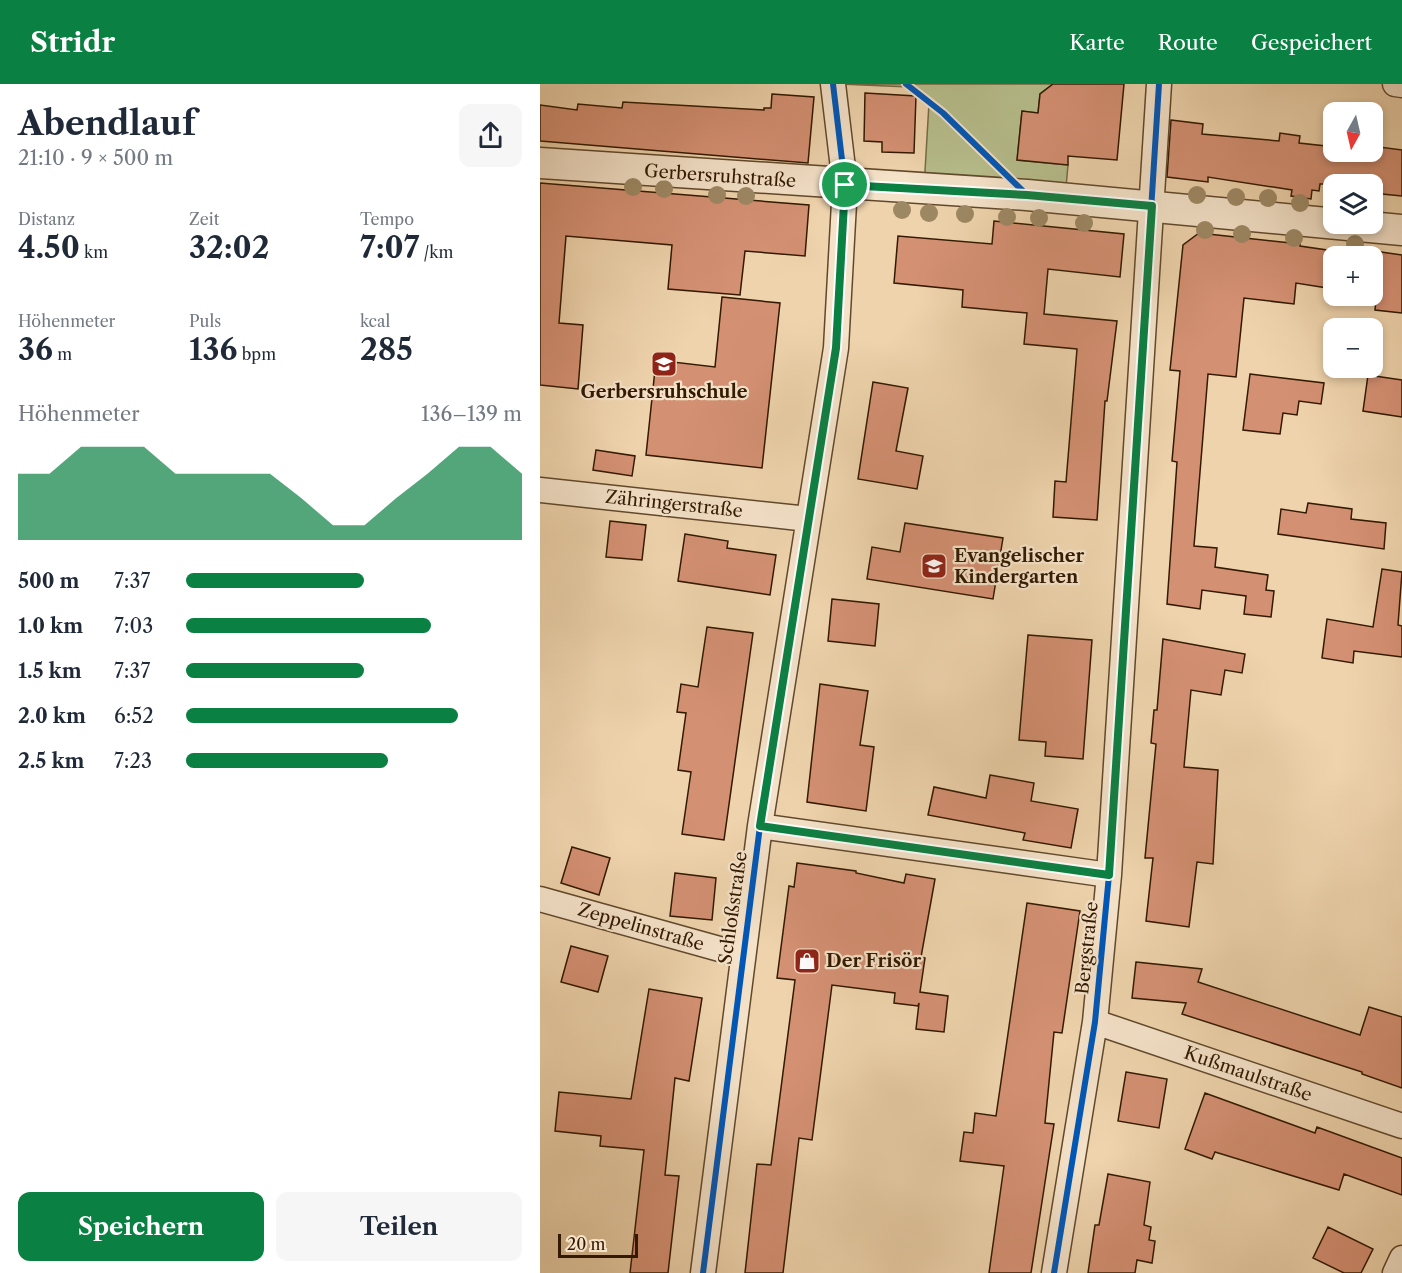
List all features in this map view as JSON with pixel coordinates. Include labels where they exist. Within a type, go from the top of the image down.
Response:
[{"type":"street","name":"Schloßstraße","points":[[703,1273],[741,955],[836,348],[845,185],[833,84]]},
{"type":"street","name":"Bergstraße","points":[[1054,1273],[1095,1022],[1109,875],[1159,84]]},
{"type":"street","points":[[1395,84],[1402,85]]},
{"type":"street","name":"Gerbersruhstraße","points":[[540,163],[845,185],[1027,195],[1402,230]]},
{"type":"street","name":"Zähringerstraße","points":[[540,490],[808,519]]},
{"type":"street","points":[[760,826],[1109,875]]},
{"type":"street","name":"Zeppelinstraße","points":[[540,899],[741,955]]},
{"type":"street","name":"Kußmaulstraße","points":[[1095,1022],[1402,1126]]},
{"type":"street","points":[[1395,1273],[1402,1258]]},
{"type":"green space","points":[[839,84],[1053,84],[1040,94],[1038,113],[1022,111],[1017,160],[1068,165],[1065,199],[924,188],[929,103],[910,87]]},
{"type":"building","points":[[1053,84],[1124,84],[1117,160],[1068,156],[1068,165],[1017,160],[1022,111],[1038,113],[1040,94]]},
{"type":"building","points":[[865,93],[916,96],[914,153],[882,152],[882,142],[864,141]]},
{"type":"building","points":[[772,94],[814,97],[808,163],[540,141],[540,105],[577,110],[578,104],[622,108],[623,102],[764,110],[764,108],[771,108]]},
{"type":"building","points":[[1171,120],[1203,124],[1202,134],[1279,141],[1280,133],[1300,136],[1299,143],[1323,146],[1323,162],[1383,162],[1383,147],[1402,150],[1402,196],[1383,194],[1383,174],[1323,174],[1323,184],[1320,184],[1319,191],[1312,190],[1311,199],[1291,196],[1292,190],[1208,177],[1208,182],[1167,177]]},
{"type":"building","points":[[540,183],[809,205],[805,256],[745,251],[740,295],[668,289],[672,245],[566,236],[559,323],[583,325],[578,389],[540,385]]},
{"type":"building","points":[[994,221],[1124,234],[1120,277],[1048,269],[1044,314],[1117,321],[1107,401],[1105,401],[1097,520],[1053,517],[1055,481],[1066,482],[1077,349],[1024,344],[1027,313],[962,307],[963,290],[894,283],[898,236],[992,244]]},
{"type":"building","points":[[1199,233],[1300,244],[1300,246],[1323,249],[1323,287],[1296,283],[1294,304],[1244,298],[1236,377],[1208,374],[1194,546],[1217,548],[1215,567],[1268,575],[1266,590],[1274,591],[1271,617],[1244,614],[1246,596],[1202,590],[1200,609],[1167,604],[1177,462],[1172,461],[1180,371],[1170,370],[1183,245]]},
{"type":"building","points":[[1383,252],[1402,255],[1402,313],[1375,310],[1375,306],[1383,306]]},
{"type":"building","points":[[722,297],[780,303],[762,468],[646,455],[656,360],[715,367]]},
{"type":"building","points":[[1250,374],[1324,383],[1321,404],[1299,401],[1297,415],[1283,413],[1280,434],[1243,430]]},
{"type":"building","points":[[1368,378],[1402,380],[1402,417],[1363,411]]},
{"type":"building","points":[[873,382],[908,388],[896,451],[923,456],[917,489],[858,479]]},
{"type":"building","points":[[596,450],[635,456],[632,476],[593,470]]},
{"type":"building","points":[[1308,503],[1352,509],[1351,519],[1386,523],[1384,549],[1278,534],[1281,509],[1306,513]]},
{"type":"building","points":[[610,521],[646,525],[642,560],[606,557]]},
{"type":"building","name":"Evangelischer Kindergarten","points":[[905,523],[1003,538],[993,599],[867,579],[872,547],[900,552]]},
{"type":"building","points":[[685,534],[728,541],[727,548],[776,555],[770,595],[678,581]]},
{"type":"building","points":[[1382,569],[1402,572],[1398,625],[1402,626],[1402,657],[1354,651],[1353,663],[1322,658],[1327,619],[1373,627]]},
{"type":"building","points":[[832,599],[879,604],[875,646],[828,641]]},
{"type":"building","points":[[707,627],[753,633],[724,840],[682,834],[691,772],[678,770],[686,713],[677,712],[681,684],[698,687]]},
{"type":"building","points":[[1028,635],[1092,640],[1083,759],[1045,756],[1046,742],[1019,740]]},
{"type":"building","points":[[1163,639],[1245,654],[1242,673],[1225,670],[1221,695],[1191,690],[1184,767],[1218,770],[1213,864],[1197,862],[1189,927],[1146,921],[1153,858],[1145,858],[1156,744],[1151,743],[1154,710],[1157,710]]},
{"type":"building","points":[[820,684],[868,691],[860,745],[874,747],[866,811],[807,802]]},
{"type":"building","points":[[990,775],[1034,783],[1031,801],[1078,809],[1071,848],[1023,840],[1025,833],[928,815],[934,787],[986,798]]},
{"type":"building","points":[[572,847],[610,858],[599,895],[561,883]]},
{"type":"building","points":[[797,863],[856,871],[856,873],[904,883],[906,874],[935,879],[921,957],[925,958],[920,992],[948,996],[944,1032],[916,1029],[919,1003],[918,1006],[894,1003],[895,993],[832,985],[812,1140],[799,1138],[783,1273],[745,1273],[757,1164],[771,1165],[795,980],[777,978],[789,886],[794,887]]},
{"type":"building","points":[[675,873],[716,878],[712,920],[670,916]]},
{"type":"building","points":[[1027,903],[1080,911],[1062,1033],[1054,1032],[1045,1123],[1054,1124],[1031,1273],[989,1273],[1004,1166],[960,1161],[964,1132],[973,1133],[975,1113],[996,1116]]},
{"type":"building","points":[[571,946],[608,956],[598,992],[561,982]]},
{"type":"building","points":[[1136,962],[1202,969],[1198,982],[1360,1035],[1369,1007],[1402,1017],[1402,1088],[1362,1074],[1362,1072],[1182,1014],[1186,1003],[1132,998]]},
{"type":"building","points":[[649,989],[702,998],[689,1081],[675,1078],[665,1175],[679,1176],[668,1273],[630,1273],[644,1150],[600,1146],[601,1136],[555,1131],[559,1092],[631,1099]]},
{"type":"building","points":[[1126,1072],[1167,1079],[1159,1128],[1118,1121]]},
{"type":"building","points":[[1205,1093],[1315,1133],[1317,1127],[1402,1158],[1402,1195],[1344,1174],[1339,1190],[1215,1152],[1212,1159],[1185,1149]]},
{"type":"building","points":[[1108,1174],[1150,1182],[1144,1225],[1151,1227],[1149,1240],[1155,1241],[1152,1263],[1137,1260],[1135,1273],[1088,1273],[1095,1225],[1099,1225]]},
{"type":"building","points":[[1328,1227],[1373,1249],[1361,1273],[1344,1273],[1313,1258]]},
{"type":"cycle path","points":[[703,1273],[760,826],[836,348],[845,185],[833,84]]},
{"type":"cycle path","points":[[906,84],[943,113],[1027,195]]},
{"type":"cycle path","points":[[1054,1273],[1095,1022],[1109,875],[1159,84]]},
{"type":"place","name":"Gerbersruhschule","points":[[664,364]]},
{"type":"place","name":"Evangelischer Kindergarten","points":[[934,566]]},
{"type":"place","name":"Der Frisör","points":[[807,961]]},
{"type":"route","points":[[845,185],[1027,195],[1152,206],[1109,875],[760,826],[836,348],[845,185]]}]
